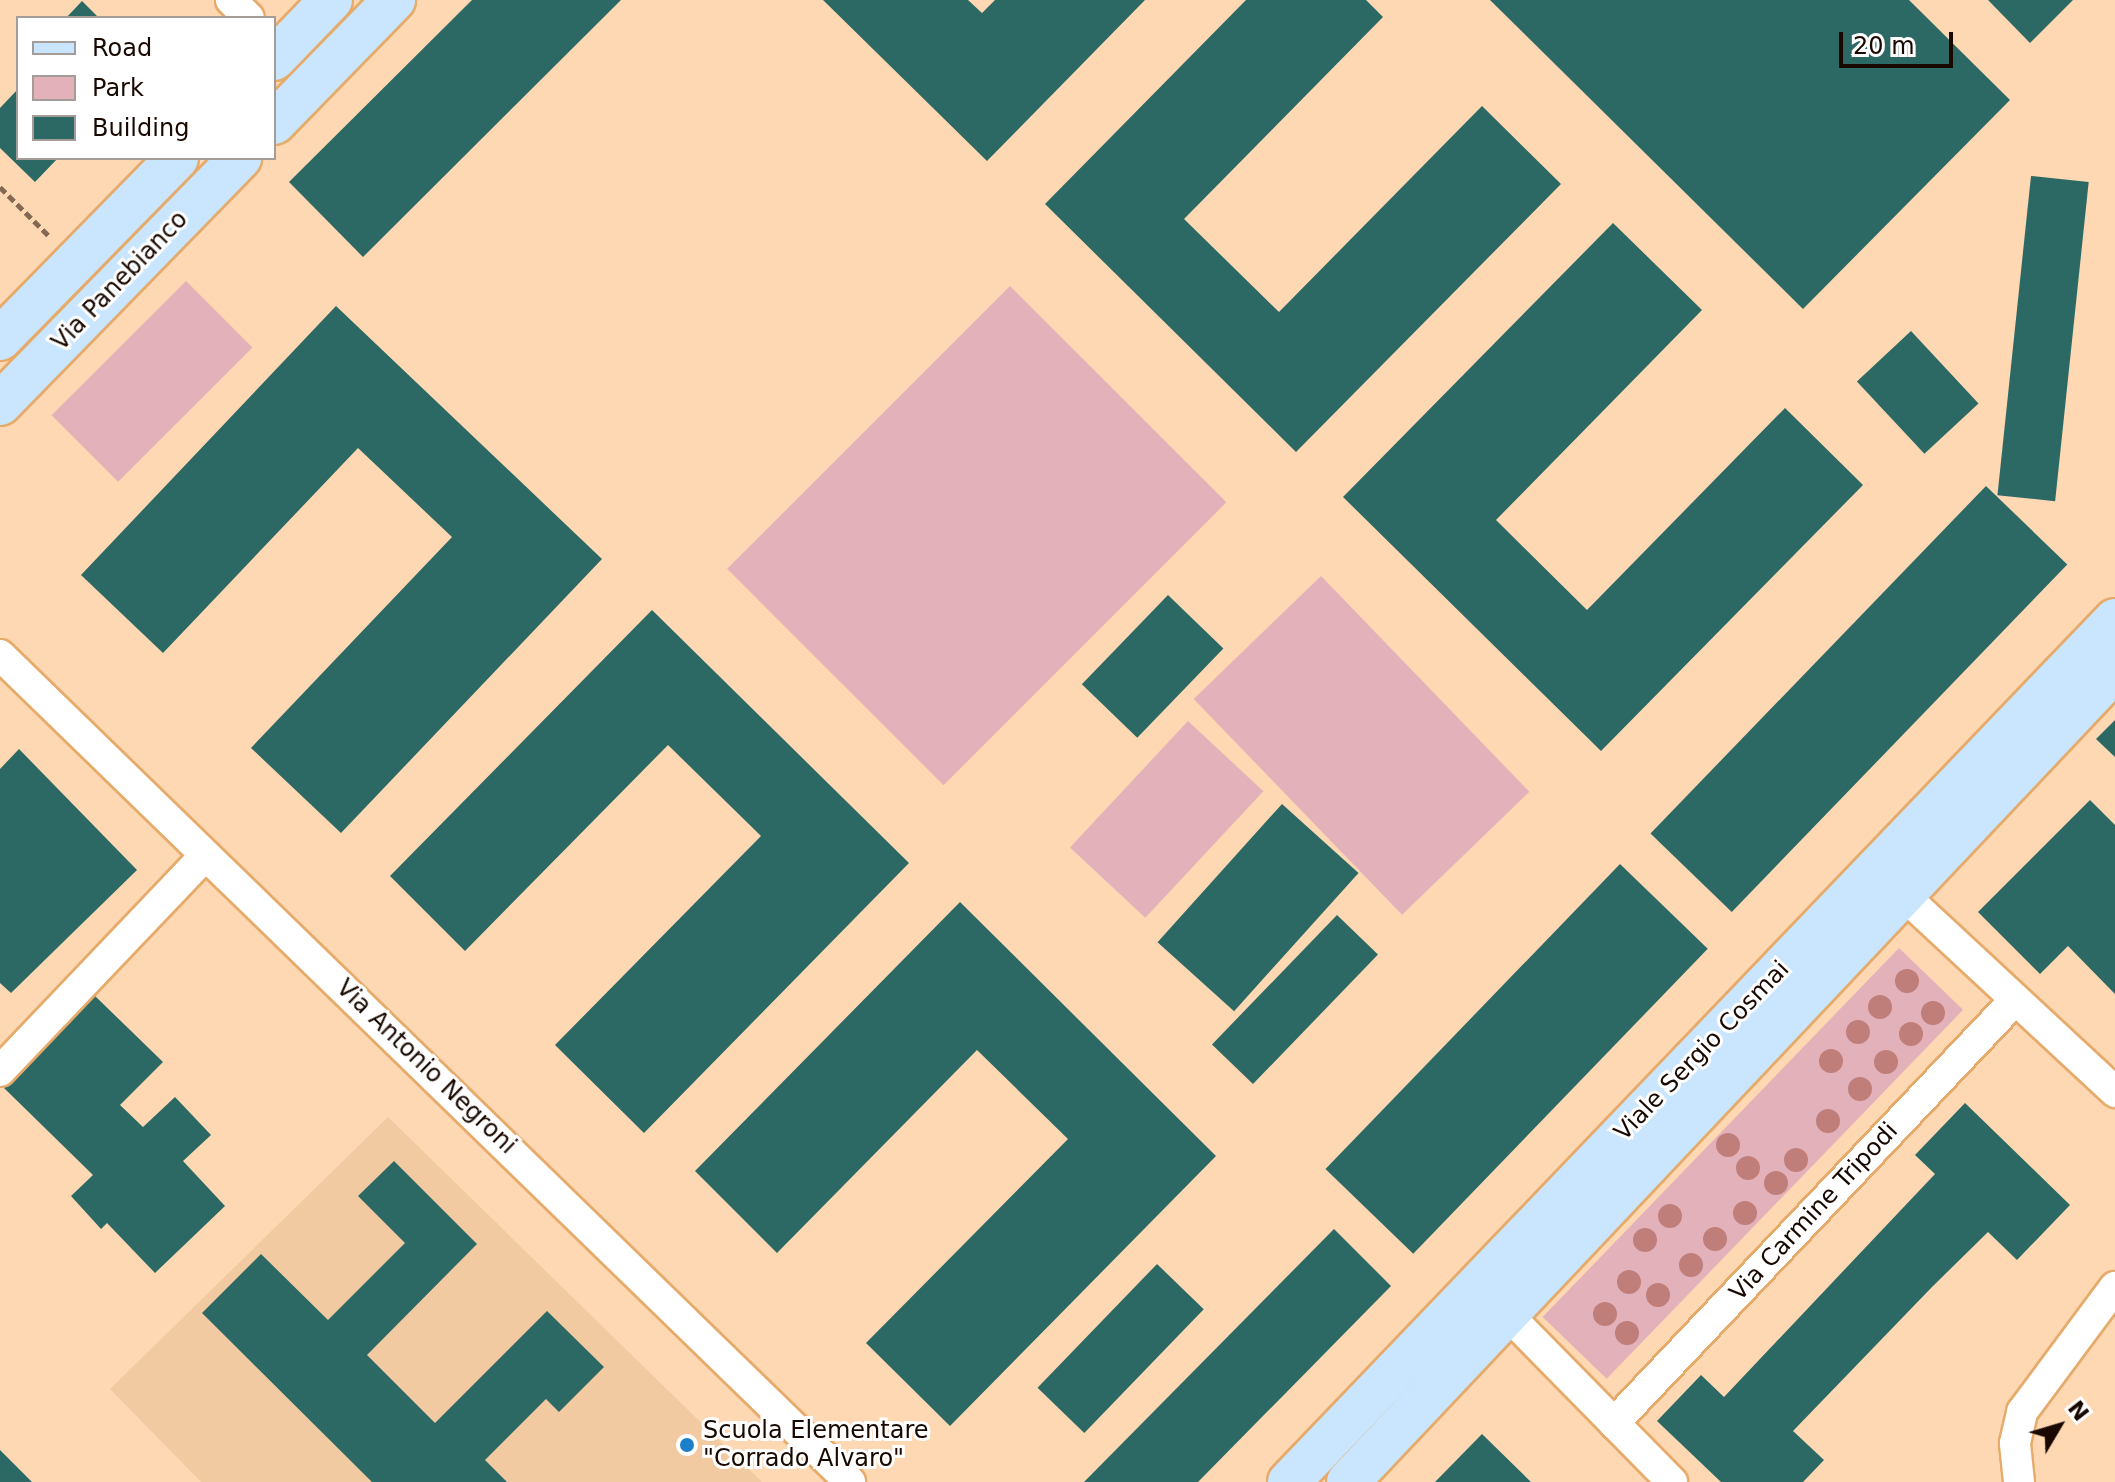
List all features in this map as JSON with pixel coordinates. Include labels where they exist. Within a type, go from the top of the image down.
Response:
[{"type":"street","points":[[231,0],[247,16]]},
{"type":"street","points":[[277,50],[331,0]]},
{"type":"street","points":[[276,121],[394,0]]},
{"type":"street","name":"Via Panebianco","points":[[0,339],[175,160]]},
{"type":"street","name":"Via Panebianco","points":[[0,404],[238,160]]},
{"type":"street","name":"Viale Sergio Cosmai","points":[[1289,1482],[2115,620]]},
{"type":"street","name":"Via Antonio Negroni","points":[[0,655],[850,1482]]},
{"type":"street","name":"Viale Sergio Cosmai","points":[[1348,1482],[1900,892],[2115,670]]},
{"type":"street","points":[[0,1071],[206,855]]},
{"type":"street","points":[[1900,892],[2115,1092]]},
{"type":"street","name":"Via Carmine Tripodi","points":[[1614,1423],[2014,1001]]},
{"type":"street","points":[[2019,1482],[2015,1443],[2022,1412],[2115,1287]]},
{"type":"street","points":[[1506,1313],[1672,1482]]},
{"type":"path","points":[[0,187],[75,263]]},
{"type":"shaded area","points":[[388,1117],[762,1482],[201,1482],[110,1389]]},
{"type":"green space","points":[[186,281],[252,347],[118,482],[52,415]]},
{"type":"green space","points":[[1010,286],[1226,502],[944,785],[727,569]]},
{"type":"green space","points":[[1321,576],[1529,792],[1402,915],[1194,699]]},
{"type":"green space","points":[[1188,721],[1263,791],[1145,918],[1070,848]]},
{"type":"green space","points":[[1899,948],[1963,1010],[1607,1379],[1543,1317]]},
{"type":"building","points":[[472,0],[621,0],[363,257],[289,182]]},
{"type":"building","points":[[823,0],[968,0],[982,13],[995,0],[1145,0],[987,161]]},
{"type":"building","points":[[1246,0],[1366,0],[1383,17],[1184,219],[1279,312],[1482,106],[1561,184],[1296,452],[1045,204]]},
{"type":"building","points":[[1490,0],[1909,0],[2010,100],[1803,309]]},
{"type":"building","points":[[1988,0],[2073,0],[2030,43]]},
{"type":"building","points":[[82,1],[97,16],[68,16]]},
{"type":"building","points":[[16,91],[16,160],[56,160],[35,182],[0,148],[0,108]]},
{"type":"building","points":[[2031,176],[2089,182],[2055,501],[1997,495]]},
{"type":"building","points":[[1613,223],[1702,310],[1496,520],[1587,610],[1785,408],[1863,485],[1601,751],[1343,497]]},
{"type":"building","points":[[336,306],[602,559],[341,833],[251,748],[452,537],[358,448],[163,653],[81,575]]},
{"type":"building","points":[[1911,331],[1979,403],[1924,454],[1857,381]]},
{"type":"building","points":[[1986,486],[2067,564],[1732,912],[1650,833]]},
{"type":"building","points":[[1168,595],[1223,648],[1137,738],[1082,684]]},
{"type":"building","points":[[652,610],[909,863],[644,1133],[555,1045],[761,836],[668,745],[465,951],[390,876]]},
{"type":"building","points":[[2115,720],[2115,757],[2096,739]]},
{"type":"building","points":[[19,749],[137,870],[11,993],[0,983],[0,769]]},
{"type":"building","points":[[2090,800],[2115,825],[2115,994],[2068,946],[2040,974],[1978,912]]},
{"type":"building","points":[[1282,804],[1359,873],[1234,1011],[1158,942]]},
{"type":"building","points":[[1620,864],[1708,949],[1413,1254],[1325,1169]]},
{"type":"building","points":[[960,902],[1216,1156],[950,1426],[866,1343],[1068,1139],[977,1050],[777,1253],[695,1171]]},
{"type":"building","points":[[1337,915],[1378,955],[1253,1084],[1212,1044]]},
{"type":"building","points":[[94,995],[163,1062],[120,1105],[143,1127],[175,1097],[211,1135],[183,1161],[225,1206],[155,1273],[107,1223],[101,1229],[71,1196],[93,1175],[4,1088]]},
{"type":"building","points":[[1965,1103],[2070,1205],[2017,1260],[1988,1232],[1793,1431],[1824,1460],[1803,1482],[1721,1482],[1657,1421],[1701,1375],[1724,1397],[1935,1174],[1915,1155]]},
{"type":"building","points":[[394,1161],[477,1244],[367,1355],[435,1423],[547,1311],[604,1367],[559,1412],[546,1399],[485,1460],[507,1482],[372,1482],[202,1313],[261,1254],[328,1320],[405,1243],[358,1196]]},
{"type":"building","points":[[1334,1229],[1391,1286],[1198,1482],[1084,1482]]},
{"type":"building","points":[[1157,1264],[1204,1309],[1084,1433],[1038,1388]]},
{"type":"building","points":[[1482,1434],[1531,1482],[1435,1482]]},
{"type":"building","points":[[0,1450],[32,1482],[0,1482]]},
{"type":"place","name":"Scuola Elementare \"Corrado Alvaro\"","points":[[687,1445]]}]
